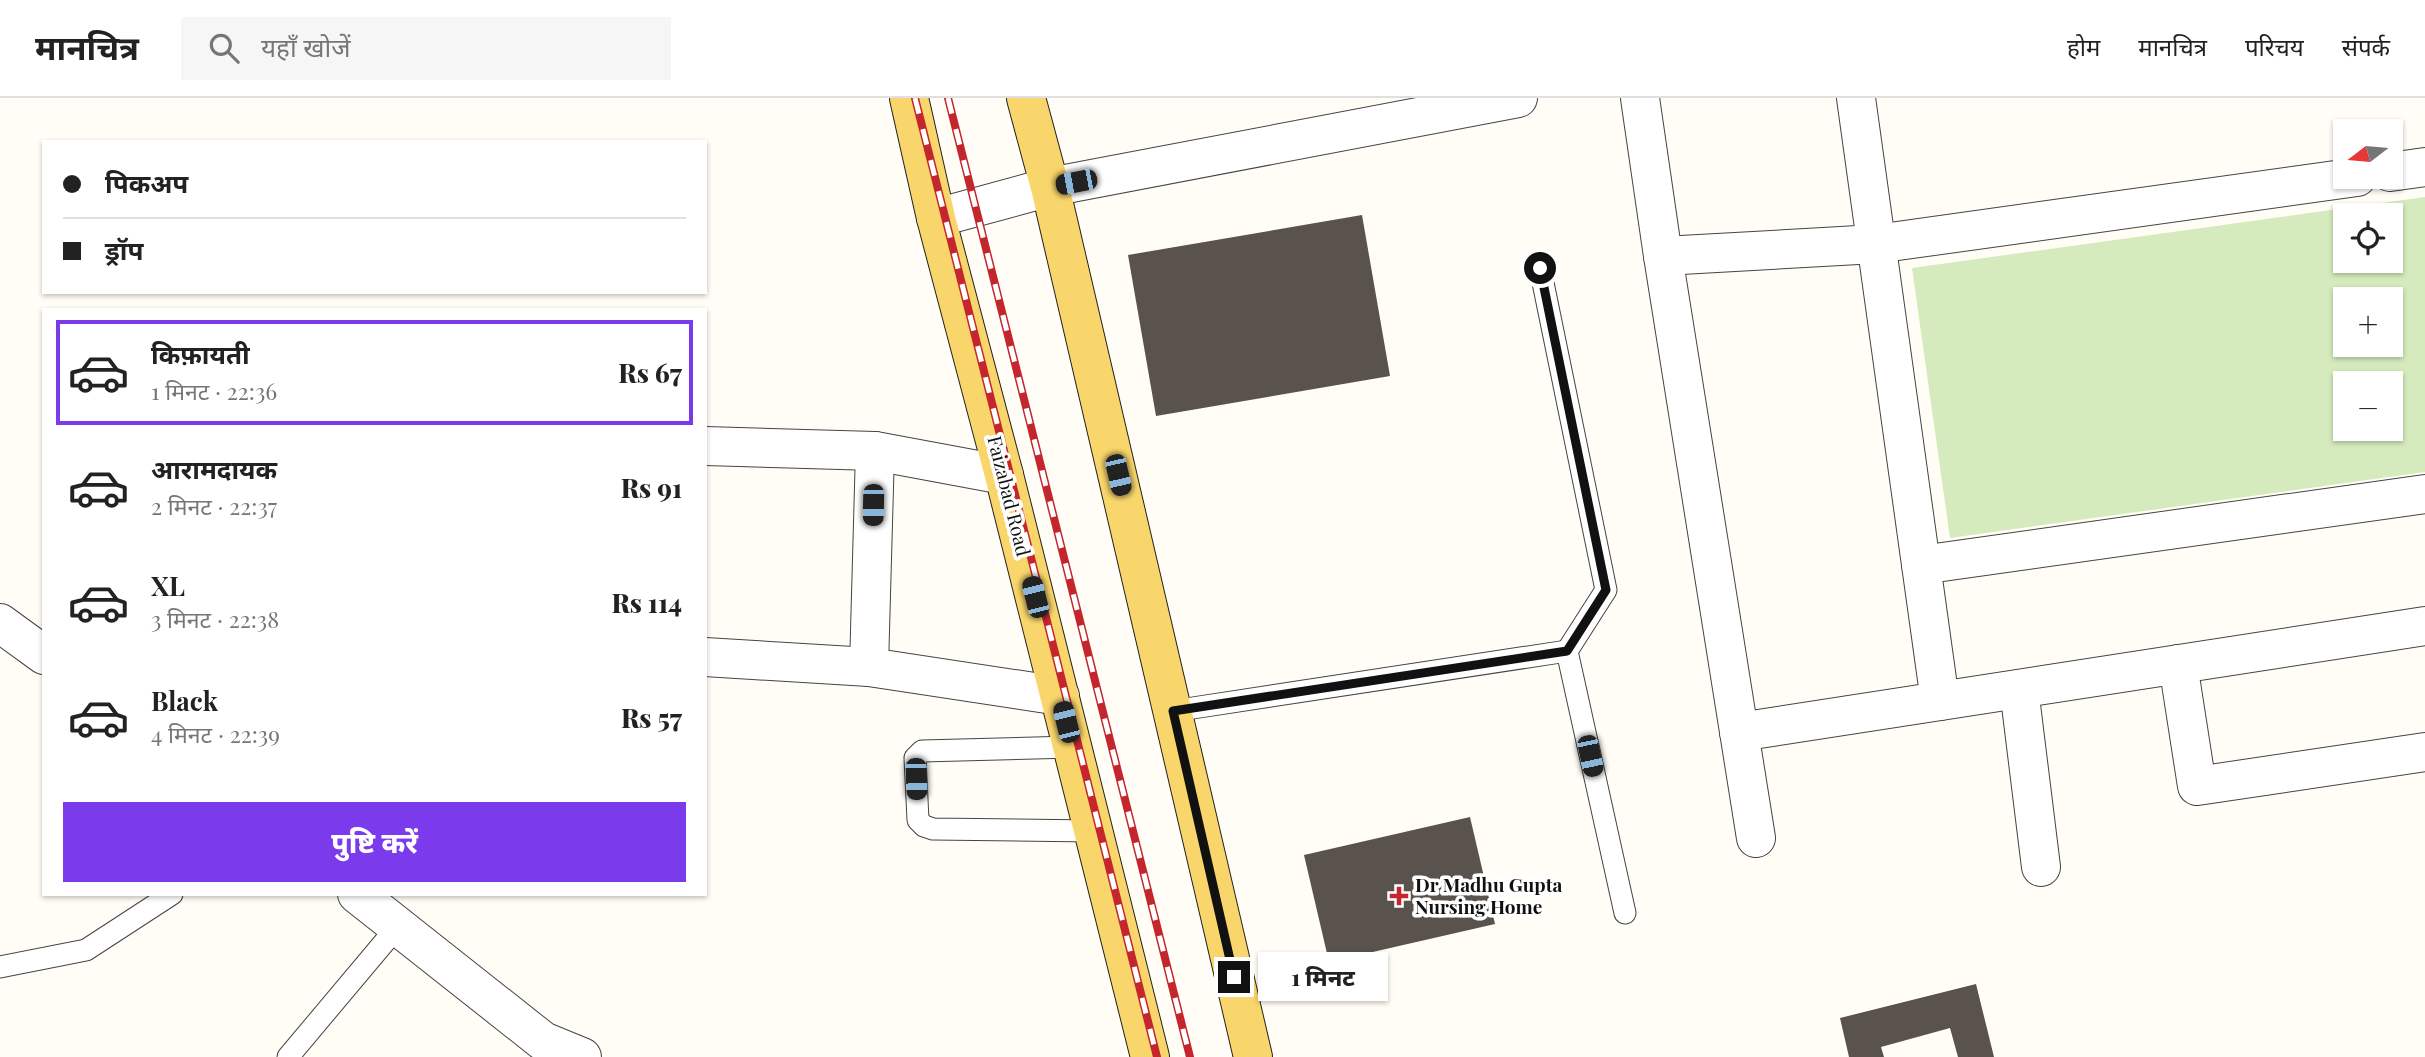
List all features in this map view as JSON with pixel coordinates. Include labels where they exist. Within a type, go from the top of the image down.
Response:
[{"type":"main road","name":"Faizabad Road","points":[[909,98],[936,218],[1004,475],[1150,1057]]},
{"type":"main road","points":[[1026,98],[1050,187],[1252,1057]]},
{"type":"street","points":[[936,218],[1050,187],[1518,98]]},
{"type":"street","points":[[1640,98],[1756,838]]},
{"type":"street","points":[[1856,98],[1940,701]]},
{"type":"street","points":[[2403,170],[2425,167]]},
{"type":"street","points":[[1663,256],[1876,244],[2333,180]]},
{"type":"street","points":[[707,446],[875,451],[1004,475]]},
{"type":"street","points":[[869,667],[875,451]]},
{"type":"street","points":[[1921,565],[2425,494]]},
{"type":"street","points":[[0,623],[42,654]]},
{"type":"street","points":[[1739,733],[2425,626]]},
{"type":"street","points":[[707,657],[869,667],[1060,695]]},
{"type":"street","points":[[2178,664],[2197,786],[2425,752]]},
{"type":"street","points":[[2019,689],[2041,867]]},
{"type":"street","points":[[360,896],[543,1041],[582,1057]]},
{"type":"lane","points":[[1540,268],[1606,590],[1567,651],[1625,913]]},
{"type":"lane","points":[[1173,711],[1567,651]]},
{"type":"lane","points":[[1072,747],[922,751],[915,758],[918,820],[933,829],[1094,831]]},
{"type":"lane","points":[[0,967],[86,950],[169,896]]},
{"type":"lane","points":[[288,1057],[398,926]]},
{"type":"green space","points":[[2425,197],[2425,472],[1950,538],[1912,268],[2333,210],[2333,273],[2403,273],[2403,203],[2382,203]]},
{"type":"building","points":[[1362,215],[1390,376],[1156,416],[1128,255]]},
{"type":"building","points":[[1470,817],[1495,924],[1329,962],[1304,855]]},
{"type":"building","points":[[1976,984],[1994,1057],[1958,1057],[1950,1028],[1881,1047],[1884,1057],[1849,1057],[1840,1018]]},
{"type":"railway","points":[[915,98],[1157,1057]]},
{"type":"railway","points":[[948,98],[1190,1057]]},
{"type":"place","name":"Dr Madhu Gupta Nursing Home","points":[[1399,896]]},
{"type":"route","points":[[1234,977],[1173,711],[1567,651],[1606,590],[1540,268]]}]
